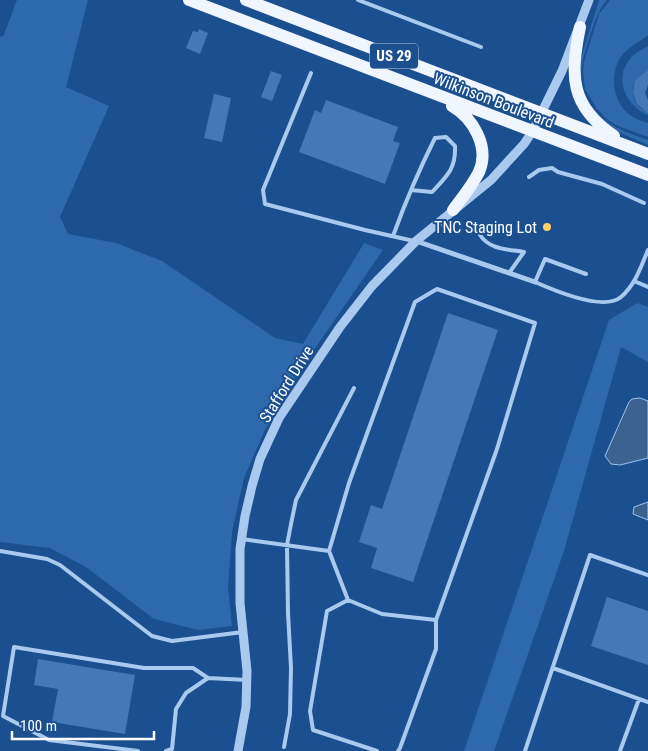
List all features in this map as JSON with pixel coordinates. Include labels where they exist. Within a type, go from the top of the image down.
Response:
[{"type":"main road","name":"Wilkinson Boulevard","points":[[189,0],[648,176]]},
{"type":"main road","name":"Wilkinson Boulevard","points":[[246,0],[642,151]]},
{"type":"main road","points":[[580,27],[574,61],[575,84],[578,95],[591,118],[603,128],[642,151]]},
{"type":"main road","points":[[426,91],[456,108],[468,118],[481,144],[480,170],[472,185],[453,210]]},
{"type":"street","name":"Stafford Drive","points":[[238,751],[246,707],[247,680],[239,572],[245,516],[260,459],[284,410],[350,314],[372,286],[416,241],[491,180],[532,132],[562,71],[590,0]]},
{"type":"street","points":[[416,241],[535,282]]},
{"type":"lane","points":[[358,0],[481,47]]},
{"type":"lane","points":[[311,73],[263,190],[265,204],[416,241]]},
{"type":"lane","points":[[393,236],[411,190],[435,138],[446,137],[455,146],[456,153],[456,160],[447,176],[432,192],[411,190]]},
{"type":"lane","points":[[529,177],[538,170],[552,168],[558,172],[602,184],[644,203]]},
{"type":"lane","points":[[480,236],[486,244],[524,252],[509,274]]},
{"type":"lane","points":[[586,274],[545,259],[535,282],[558,292],[601,303],[619,299],[634,281],[648,253]]},
{"type":"lane","points":[[634,281],[648,288]]},
{"type":"lane","points":[[398,751],[436,649],[436,620],[497,449],[535,323],[437,289],[415,302],[349,483],[329,551],[348,600],[382,614],[436,620]]},
{"type":"lane","points":[[284,747],[290,714],[291,668],[287,545],[296,500],[354,388]]},
{"type":"lane","points":[[242,540],[329,551]]},
{"type":"lane","points":[[0,552],[47,559],[60,565],[152,636],[172,641],[243,632]]},
{"type":"lane","points":[[525,751],[590,555],[648,575]]},
{"type":"lane","points":[[348,600],[327,612],[310,711],[313,730],[377,751]]},
{"type":"lane","points":[[138,751],[49,740],[3,716],[14,647],[144,668],[194,668],[208,678],[247,680]]},
{"type":"lane","points":[[553,668],[648,702]]},
{"type":"lane","points":[[166,751],[172,750],[176,709],[186,693],[208,678]]},
{"type":"lane","points":[[620,751],[639,699]]},
{"type":"shaded area","points":[[17,0],[88,0],[66,87],[109,106],[60,217],[68,234],[116,243],[162,261],[275,338],[303,344],[364,243],[383,250],[298,373],[264,432],[244,478],[232,532],[228,588],[232,626],[198,630],[154,619],[86,567],[50,548],[0,542],[0,36],[3,37]]},
{"type":"shaded area","points":[[599,0],[607,0],[594,23],[581,71],[585,95],[590,103],[586,102],[580,83],[581,58]]},
{"type":"shaded area","points":[[610,0],[648,0],[648,35],[623,54],[615,70],[614,88],[620,104],[626,111],[633,117],[648,123],[648,137],[618,126],[608,120],[597,109],[585,89],[584,62],[599,14]]},
{"type":"shaded area","points":[[648,46],[648,71],[637,80],[633,92],[637,103],[648,112],[648,115],[640,111],[628,99],[623,84],[623,76],[631,58]]},
{"type":"shaded area","points":[[591,105],[609,123],[648,140],[648,145],[612,129],[590,109]]},
{"type":"shaded area","points":[[637,303],[648,307],[648,362],[621,347],[564,551],[494,751],[464,751],[609,320]]},
{"type":"shaded area","points":[[640,398],[648,401],[648,458],[620,465],[611,464],[605,456],[629,402],[632,399]]},
{"type":"shaded area","points":[[648,502],[648,520],[633,514],[634,507]]},
{"type":"building","points":[[199,29],[208,33],[200,54],[186,48],[193,31],[198,32]]},
{"type":"building","points":[[648,70],[648,85],[645,93],[648,100],[648,113],[637,104],[633,93],[635,81]]},
{"type":"building","points":[[271,71],[282,75],[272,101],[261,97]]},
{"type":"building","points":[[214,94],[231,98],[222,142],[204,138]]},
{"type":"building","points":[[326,100],[398,127],[393,141],[400,143],[385,184],[299,152],[315,110],[321,113]]},
{"type":"building","points":[[448,313],[498,330],[413,582],[371,568],[377,548],[359,542],[371,505],[382,509]]},
{"type":"building","points":[[607,597],[648,611],[648,665],[591,646]]},
{"type":"building","points":[[38,659],[135,675],[125,734],[52,722],[58,689],[34,685]]},
{"type":"place","name":"TNC Staging Lot","points":[[547,227]]}]
